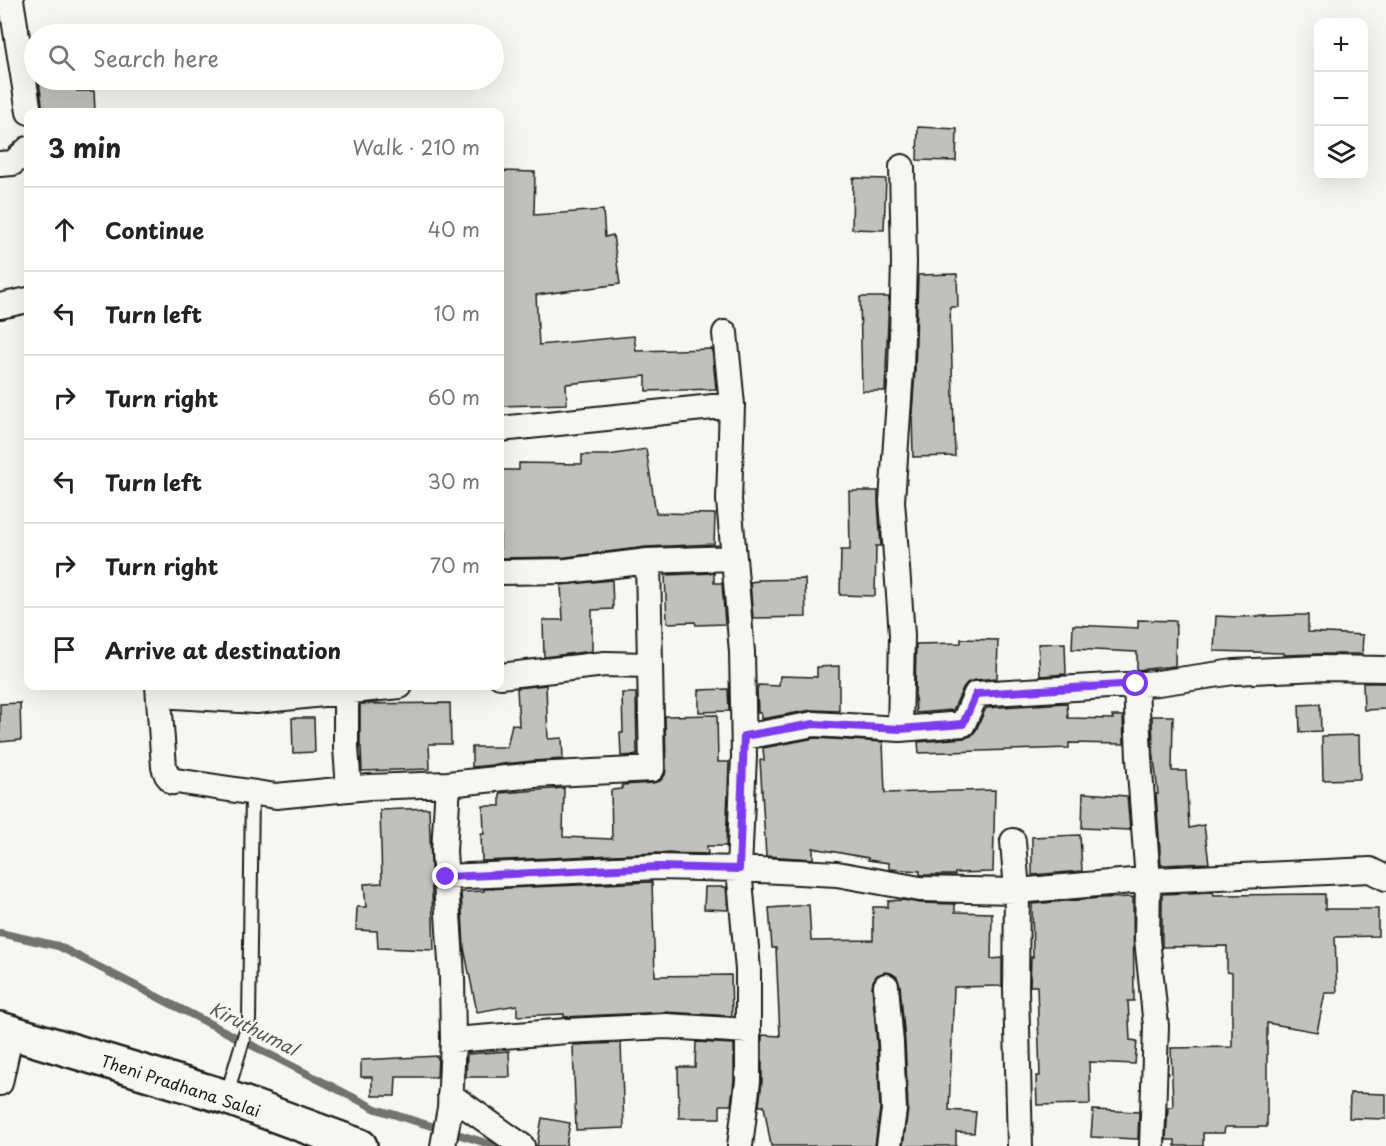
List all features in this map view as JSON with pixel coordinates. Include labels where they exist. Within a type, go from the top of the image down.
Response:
[{"type":"main road","name":"Theni Pradhana Salai","points":[[6,1031],[230,1086],[359,1146]]},
{"type":"street","points":[[11,0],[24,81]]},
{"type":"street","points":[[25,90],[28,108]]},
{"type":"street","points":[[0,164],[14,163],[24,153]]},
{"type":"street","points":[[900,729],[903,635],[892,501],[901,370],[904,263],[903,167]]},
{"type":"street","points":[[0,306],[24,301]]},
{"type":"street","points":[[725,333],[732,405],[729,500],[741,652],[744,736],[739,869],[748,970],[748,1081],[740,1146]]},
{"type":"street","points":[[504,429],[732,405]]},
{"type":"street","points":[[504,572],[567,571],[648,561],[733,558]]},
{"type":"street","points":[[332,690],[256,701],[158,690],[164,767],[167,775],[173,782],[276,796],[652,768],[648,561]]},
{"type":"street","points":[[504,675],[605,664],[650,665]]},
{"type":"street","points":[[744,736],[814,724],[900,729],[963,724],[976,694],[1158,683],[1234,672],[1318,668],[1386,669]]},
{"type":"street","points":[[1136,684],[1148,880],[1147,939],[1156,1026],[1152,1146]]},
{"type":"street","points":[[346,690],[349,789]]},
{"type":"street","points":[[443,1146],[450,1102],[453,1040],[452,977],[444,851],[448,784]]},
{"type":"street","points":[[1013,841],[1017,891],[1016,989],[1020,1146]]},
{"type":"street","points":[[446,877],[658,867],[837,874],[920,889],[1017,891],[1148,880],[1370,870],[1386,878]]},
{"type":"street","points":[[886,986],[894,1110],[889,1146]]},
{"type":"street","points":[[453,1040],[666,1026],[748,1031]]},
{"type":"street","points":[[0,1083],[6,1031]]},
{"type":"street","points":[[450,1102],[522,1146]]},
{"type":"lane","points":[[230,1086],[249,1020],[252,792]]},
{"type":"building","points":[[40,90],[94,91],[95,108],[42,108]]},
{"type":"building","points":[[918,127],[957,129],[956,161],[917,160]]},
{"type":"building","points":[[504,171],[535,172],[534,215],[603,210],[605,237],[613,235],[620,284],[536,295],[539,345],[634,336],[636,351],[712,349],[716,389],[646,391],[646,376],[566,384],[567,404],[504,406]]},
{"type":"building","points":[[853,178],[886,179],[884,230],[852,229]]},
{"type":"building","points":[[957,274],[958,307],[950,307],[955,456],[913,457],[912,414],[918,275]]},
{"type":"building","points":[[860,297],[889,297],[885,391],[862,391]]},
{"type":"building","points":[[646,449],[656,513],[715,514],[714,544],[646,547],[566,557],[504,558],[504,470],[519,470],[519,463],[582,464],[582,455],[609,455]]},
{"type":"building","points":[[849,491],[878,491],[881,546],[876,546],[875,596],[840,595],[841,550],[850,550]]},
{"type":"building","points":[[714,573],[714,583],[722,583],[725,624],[667,623],[665,575]]},
{"type":"building","points":[[805,579],[806,617],[753,618],[750,582]]},
{"type":"building","points":[[612,580],[613,609],[592,610],[592,651],[544,657],[543,620],[563,620],[561,585]]},
{"type":"building","points":[[1308,615],[1308,632],[1363,635],[1362,654],[1284,655],[1284,653],[1214,651],[1216,616]]},
{"type":"building","points":[[1138,620],[1176,621],[1175,666],[1137,670],[1137,652],[1072,649],[1073,625],[1138,628]]},
{"type":"building","points":[[961,639],[998,640],[997,678],[967,683],[953,710],[916,713],[916,644],[961,643]]},
{"type":"building","points":[[1065,643],[1066,674],[1040,676],[1038,644]]},
{"type":"building","points":[[839,666],[839,711],[812,710],[761,719],[761,713],[758,713],[758,685],[779,686],[780,676],[817,677],[817,667]]},
{"type":"building","points":[[1363,683],[1386,683],[1386,709],[1364,710]]},
{"type":"building","points":[[546,685],[548,739],[562,738],[563,759],[472,767],[472,747],[507,747],[512,724],[519,726],[517,688]]},
{"type":"building","points":[[728,689],[729,711],[699,712],[699,690]]},
{"type":"building","points":[[622,693],[636,693],[637,755],[621,756]]},
{"type":"building","points":[[20,703],[21,740],[0,742],[0,704]]},
{"type":"building","points":[[450,703],[451,744],[429,744],[430,769],[362,771],[360,704]]},
{"type":"building","points":[[1067,703],[1068,718],[1113,719],[1112,716],[1123,716],[1124,744],[1069,743],[1069,748],[919,753],[918,742],[971,736],[986,708]]},
{"type":"building","points":[[1320,704],[1321,731],[1300,732],[1299,705]]},
{"type":"building","points":[[717,715],[718,762],[729,762],[726,846],[707,846],[708,854],[657,853],[482,861],[483,806],[500,806],[500,793],[564,788],[563,837],[612,839],[611,790],[622,789],[622,785],[653,783],[660,781],[665,775],[665,716]]},
{"type":"building","points":[[1152,716],[1173,716],[1172,771],[1186,771],[1189,828],[1204,825],[1209,863],[1161,865]]},
{"type":"building","points":[[292,718],[314,718],[315,752],[293,753]]},
{"type":"building","points":[[1359,735],[1360,779],[1323,780],[1322,736]]},
{"type":"building","points":[[815,738],[883,742],[885,793],[995,790],[993,872],[920,875],[920,871],[889,869],[889,863],[813,848],[813,859],[766,856],[760,760],[764,760],[763,748]]},
{"type":"building","points":[[1083,793],[1127,796],[1130,830],[1082,828]]},
{"type":"building","points":[[429,808],[434,950],[378,948],[377,931],[356,930],[357,907],[366,907],[364,884],[382,883],[380,810]]},
{"type":"building","points":[[1080,835],[1082,871],[1032,875],[1032,837]]},
{"type":"building","points":[[652,882],[655,976],[731,975],[732,1016],[665,1012],[564,1017],[564,1014],[517,1016],[517,1005],[477,1012],[464,948],[461,892]]},
{"type":"building","points":[[705,887],[726,887],[728,910],[704,909]]},
{"type":"building","points":[[1213,892],[1214,895],[1325,894],[1325,909],[1378,909],[1378,936],[1335,937],[1337,993],[1325,993],[1317,1032],[1267,1023],[1267,1127],[1225,1127],[1224,1133],[1203,1133],[1203,1146],[1175,1146],[1175,1140],[1166,1140],[1168,1107],[1173,1107],[1171,1048],[1232,1047],[1232,973],[1227,972],[1227,946],[1162,947],[1162,894]]},
{"type":"building","points":[[1133,897],[1134,1001],[1128,1001],[1130,1040],[1137,1041],[1135,1064],[1089,1062],[1090,1104],[1037,1105],[1036,1076],[1040,1076],[1037,986],[1030,986],[1031,957],[1033,957],[1032,904]]},
{"type":"building","points":[[888,901],[955,904],[955,912],[992,913],[991,959],[1002,958],[1002,986],[954,987],[949,1110],[976,1112],[974,1133],[956,1132],[956,1146],[903,1146],[908,1109],[900,985],[897,977],[885,972],[877,975],[872,987],[880,1109],[875,1146],[771,1146],[764,1106],[759,1106],[762,1081],[762,1035],[780,1036],[776,948],[772,948],[769,908],[809,905],[811,941],[873,940],[873,907],[888,907]]},
{"type":"building","points":[[696,1042],[734,1044],[731,1105],[720,1105],[720,1118],[679,1118],[678,1067],[695,1067]]},
{"type":"building","points":[[621,1043],[624,1128],[576,1130],[573,1045]]},
{"type":"building","points":[[509,1051],[510,1077],[466,1077],[467,1054]]},
{"type":"building","points":[[438,1056],[437,1077],[396,1077],[395,1096],[372,1096],[372,1077],[361,1077],[361,1060]]},
{"type":"building","points":[[1350,1093],[1386,1094],[1386,1119],[1349,1118]]},
{"type":"building","points":[[1093,1110],[1139,1112],[1138,1139],[1091,1137]]},
{"type":"building","points":[[542,1118],[570,1123],[566,1146],[537,1146]]},
{"type":"waterway","name":"Kiruthumal","points":[[0,933],[58,946],[376,1109],[496,1146]]},
{"type":"route","points":[[446,877],[658,867],[739,869],[744,736],[814,724],[900,729],[963,724],[976,694],[1136,684]]}]
